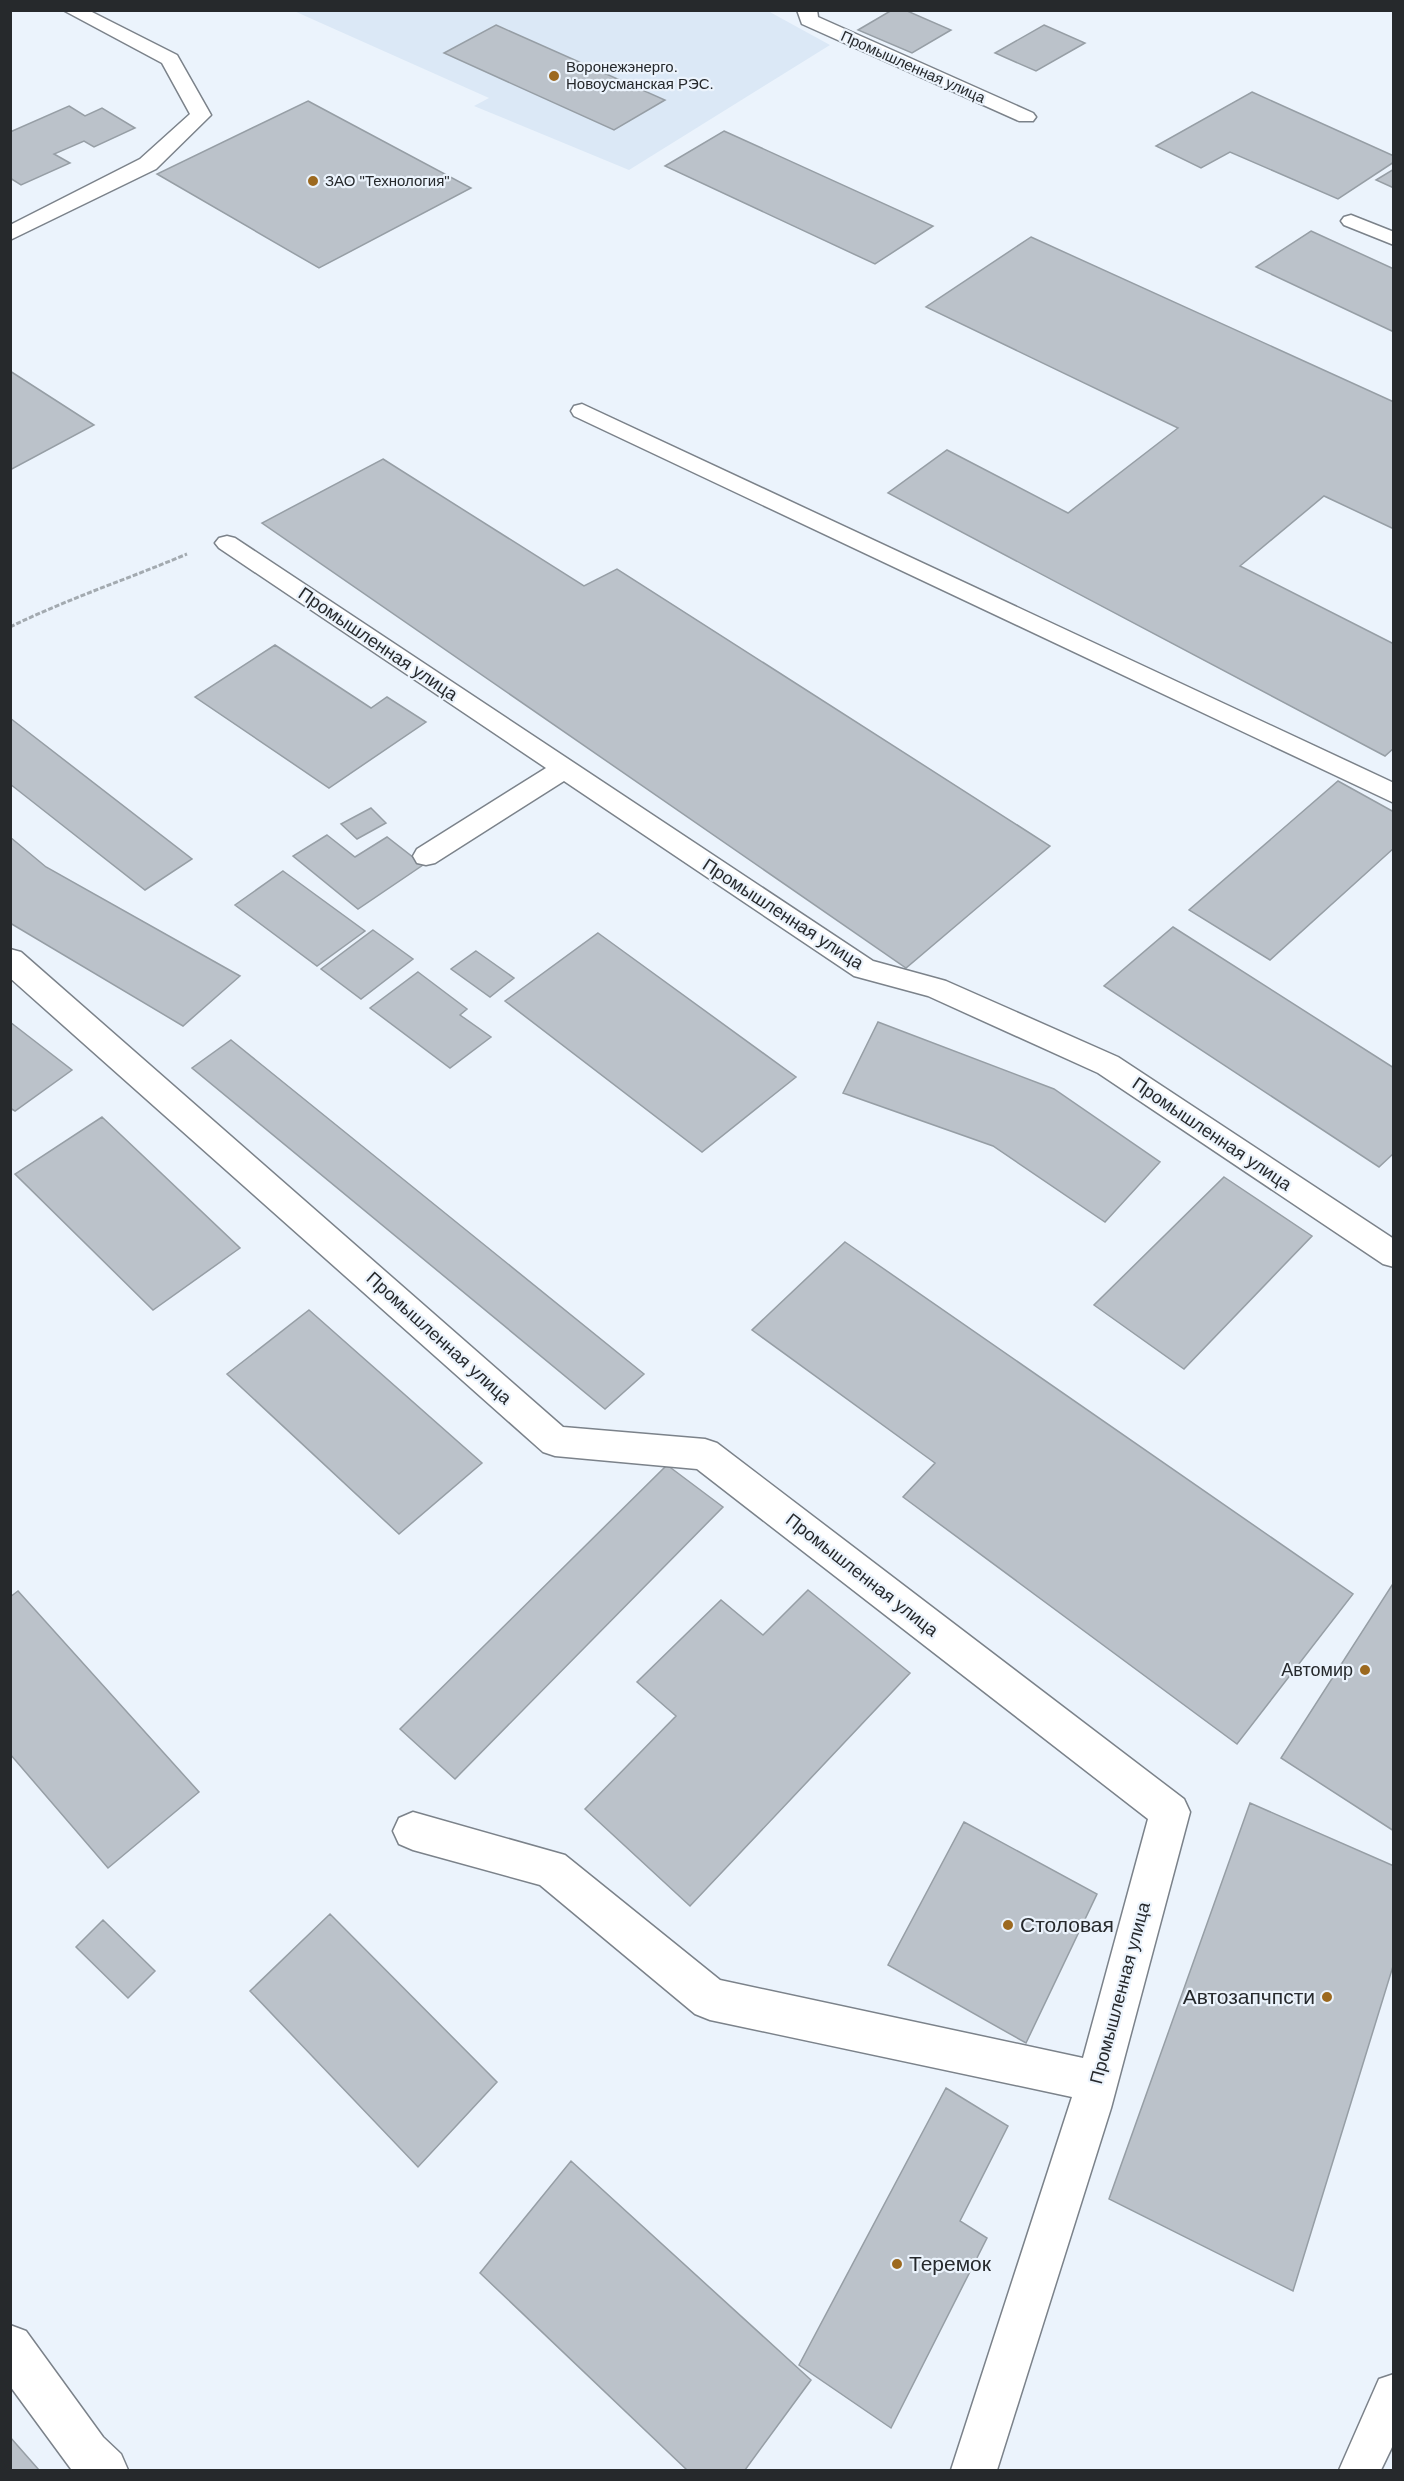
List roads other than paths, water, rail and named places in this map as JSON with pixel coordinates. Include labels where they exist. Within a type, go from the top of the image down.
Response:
[{"type":"street","points":[[10,234],[148,164],[201,115],[170,59],[72,10]]},
{"type":"street","name":"Промышленная улица","points":[[807,10],[809,20],[1026,117]]},
{"type":"street","name":"Промышленная улица","points":[[10,960],[555,1441],[705,1454],[1170,1812],[1097,2082],[974,2470]]},
{"type":"street","points":[[413,1831],[551,1869],[710,1999],[929,2044],[1097,2082]]},
{"type":"street","points":[[10,2347],[87,2453],[105,2470]]},
{"type":"lane","points":[[1351,221],[1394,239]]},
{"type":"lane","points":[[582,411],[1394,794]]},
{"type":"lane","name":"Промышленная улица","points":[[227,543],[864,969],[936,988],[1108,1065],[1394,1255]]},
{"type":"lane","points":[[426,856],[564,769]]},
{"type":"lane","points":[[1360,2470],[1394,2394]]},
{"type":"place","name":"Воронежэнерго. Новоусманская РЭС.","points":[[554,76]]},
{"type":"place","name":"ЗАО \"Технология\"","points":[[313,181]]},
{"type":"place","name":"Автомир","points":[[1365,1670]]},
{"type":"place","name":"Столовая","points":[[1008,1925]]},
{"type":"place","name":"Автозапчпсти","points":[[1327,1997]]},
{"type":"place","name":"Теремок","points":[[897,2264]]}]
